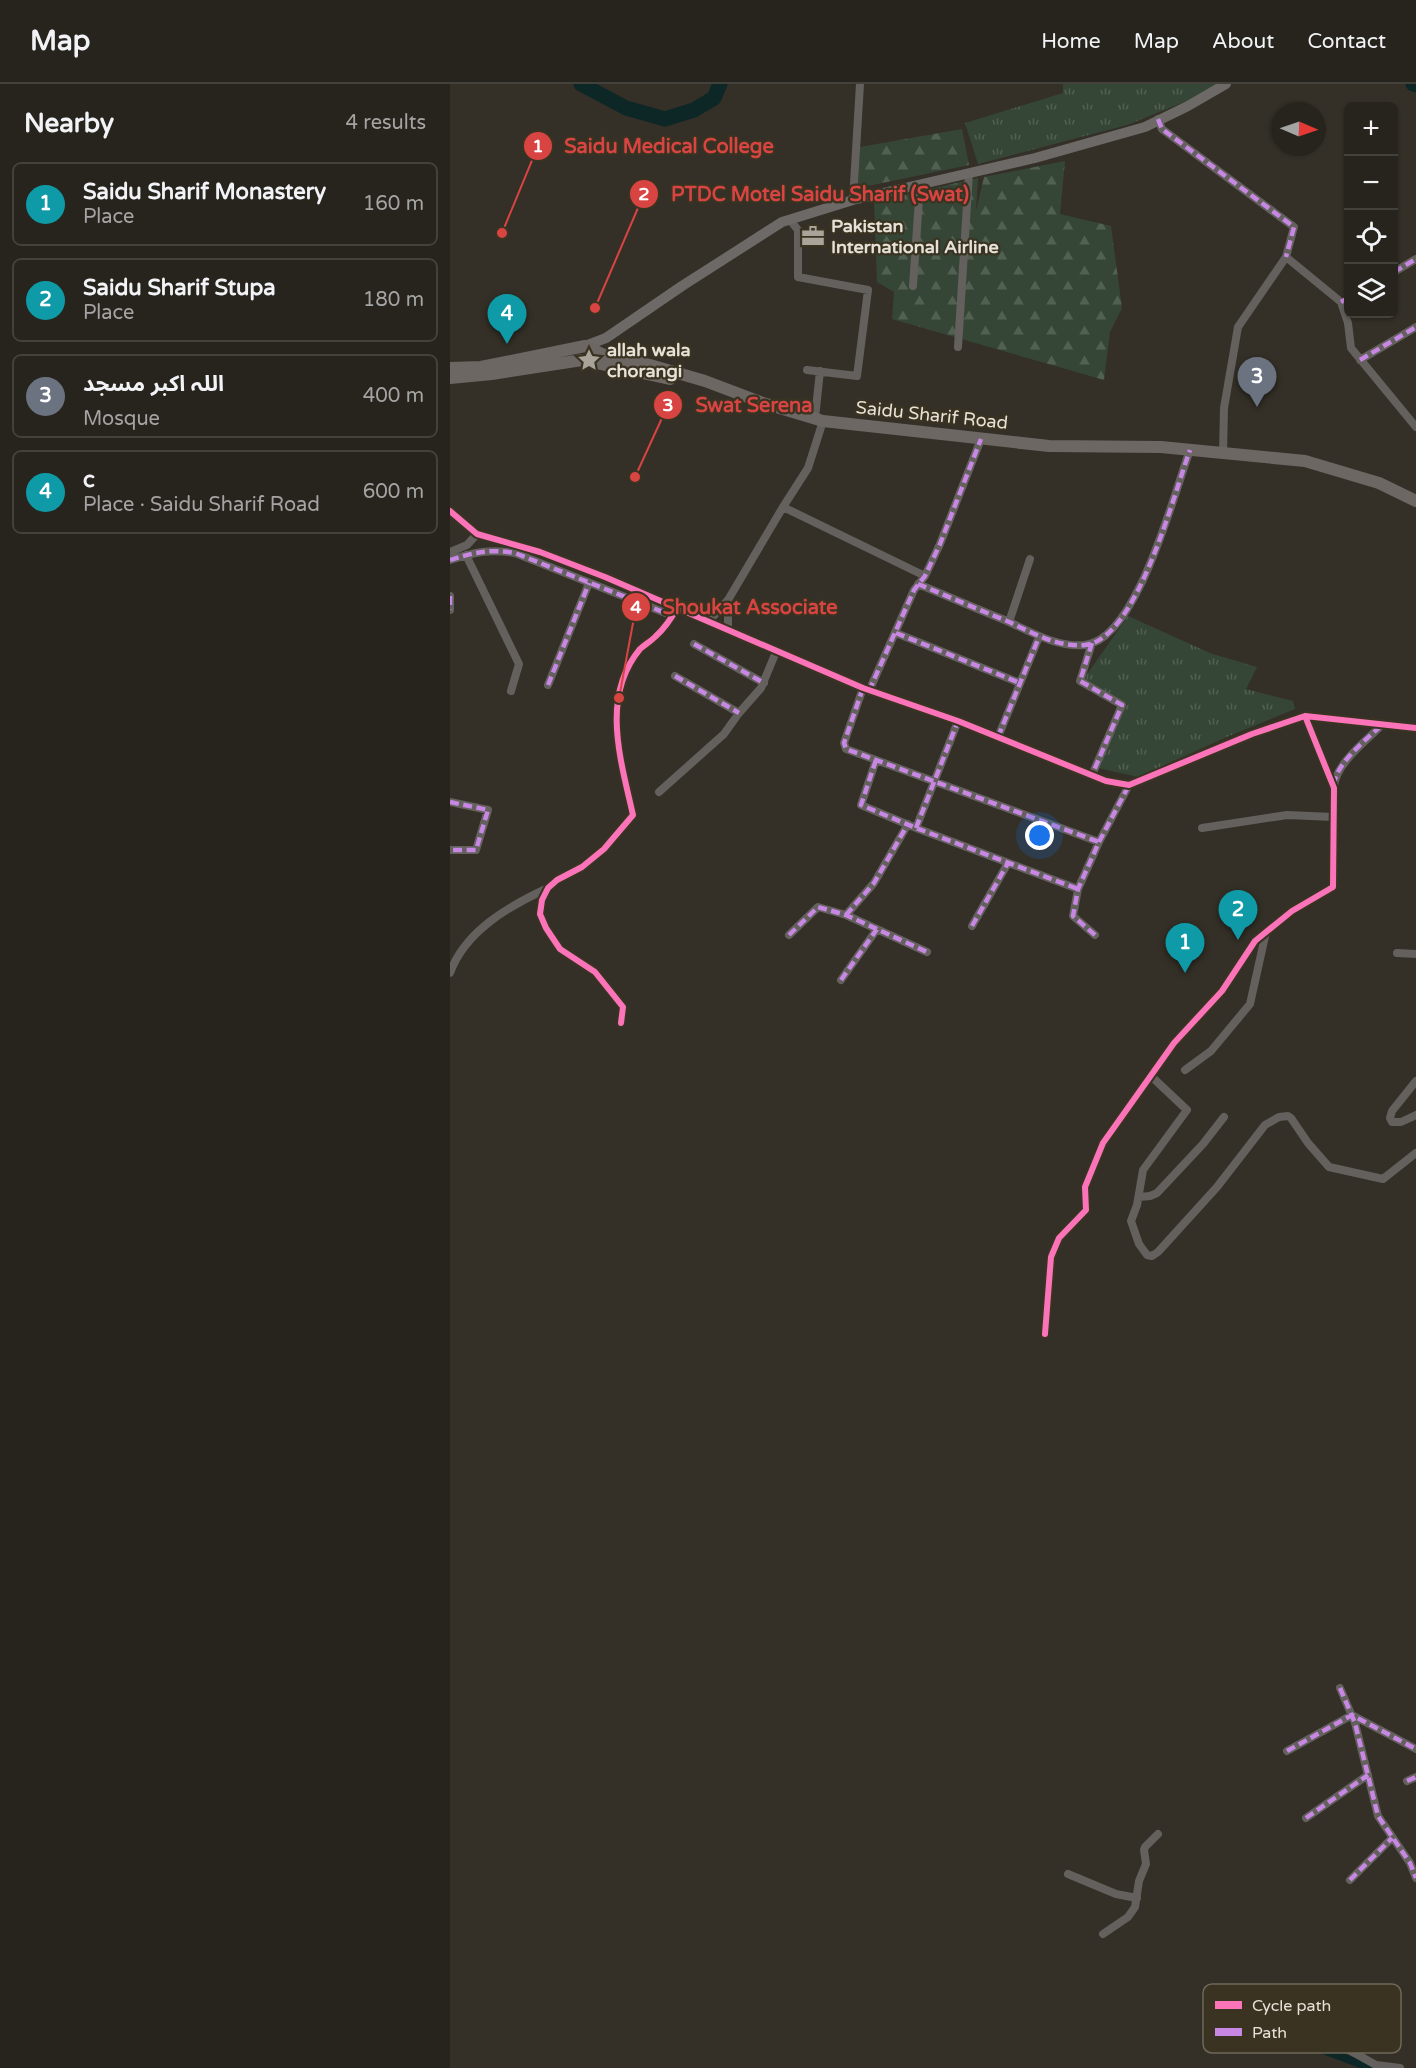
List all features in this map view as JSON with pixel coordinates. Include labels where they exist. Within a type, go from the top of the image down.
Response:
[{"type":"main road","points":[[450,378],[585,346],[606,338],[682,286],[783,222],[853,200],[1035,158],[1145,127],[1226,84]]},
{"type":"main road","points":[[585,346],[602,354],[705,381],[763,405]]},
{"type":"main road","points":[[450,368],[492,369],[582,360],[602,354]]},
{"type":"main road","points":[[582,360],[687,383],[763,405]]},
{"type":"main road","name":"Saidu Sharif Road","points":[[763,405],[820,422],[945,437],[1049,446],[1161,447],[1305,460],[1379,483],[1416,501]]},
{"type":"street","points":[[853,200],[860,84]]},
{"type":"street","points":[[1158,119],[1162,129],[1294,227],[1286,257],[1238,327],[1224,408],[1223,453]]},
{"type":"street","points":[[958,347],[969,173]]},
{"type":"street","points":[[913,286],[920,185]]},
{"type":"street","points":[[790,220],[798,230],[798,277],[868,290],[857,376],[807,369]]},
{"type":"street","points":[[1286,257],[1341,302],[1348,323],[1351,348],[1416,427]]},
{"type":"street","points":[[1398,270],[1416,259]]},
{"type":"street","points":[[1360,360],[1416,327]]},
{"type":"street","points":[[709,621],[728,600],[808,468],[820,422],[820,371]]},
{"type":"street","points":[[981,439],[940,544],[866,690],[845,747],[846,750],[933,783],[1099,842]]},
{"type":"street","points":[[918,584],[1039,637],[1072,645],[1098,642],[1118,623],[1138,592],[1190,450]]},
{"type":"street","points":[[783,507],[925,576]]},
{"type":"street","points":[[450,511],[477,534],[540,552],[675,612]]},
{"type":"street","points":[[450,552],[467,545],[477,534]]},
{"type":"street","points":[[450,560],[492,549],[515,553],[589,583],[709,621],[866,690],[958,721],[1106,781],[1129,785],[1252,734],[1305,716],[1416,728]]},
{"type":"street","points":[[466,555],[519,664],[511,691]]},
{"type":"street","points":[[1009,622],[1030,559]]},
{"type":"street","points":[[548,685],[589,583]]},
{"type":"street","points":[[450,596],[450,610]]},
{"type":"street","points":[[728,600],[728,630]]},
{"type":"street","points":[[621,1023],[623,1007],[615,994],[595,972],[560,949],[540,914],[542,900],[548,888],[556,880],[582,867],[604,849],[633,815],[616,729],[616,708],[623,680],[632,662],[641,648],[658,634],[675,612]]},
{"type":"street","points":[[896,633],[1020,683]]},
{"type":"street","points":[[998,737],[1039,637]]},
{"type":"street","points":[[1092,643],[1080,681],[1122,705],[1092,775]]},
{"type":"street","points":[[694,644],[764,683]]},
{"type":"street","points":[[658,792],[724,734],[764,683],[776,652]]},
{"type":"street","points":[[675,676],[739,713]]},
{"type":"street","points":[[1305,716],[1334,788]]},
{"type":"street","points":[[846,915],[874,883],[912,826],[933,783],[958,721]]},
{"type":"street","points":[[1045,1334],[1051,1257],[1059,1238],[1086,1210],[1085,1187],[1103,1143],[1174,1043],[1222,991],[1255,941],[1292,911],[1333,887],[1334,778],[1339,768],[1383,723]]},
{"type":"street","points":[[876,760],[861,805],[1077,889]]},
{"type":"street","points":[[1095,935],[1073,916],[1077,889],[1129,785]]},
{"type":"street","points":[[450,802],[488,810],[476,850],[450,850]]},
{"type":"street","points":[[1202,828],[1287,815],[1333,817]]},
{"type":"street","points":[[972,926],[1008,863]]},
{"type":"street","points":[[450,973],[455,958],[473,936],[514,903],[548,888]]},
{"type":"street","points":[[789,935],[818,907],[846,915],[927,952]]},
{"type":"street","points":[[841,980],[877,929]]},
{"type":"street","points":[[1185,1070],[1211,1051],[1250,1004],[1266,932]]},
{"type":"street","points":[[1397,953],[1416,954]]},
{"type":"street","points":[[1151,1076],[1187,1110],[1143,1170],[1131,1225],[1143,1251],[1152,1256],[1217,1187],[1265,1125],[1280,1117],[1291,1118],[1325,1164],[1334,1169],[1383,1179],[1416,1154]]},
{"type":"street","points":[[1416,1081],[1392,1111],[1390,1118],[1392,1122],[1398,1122],[1416,1115]]},
{"type":"street","points":[[1138,1197],[1157,1193],[1203,1144],[1224,1117]]},
{"type":"street","points":[[1340,1688],[1352,1715],[1378,1816],[1410,1863],[1416,1878]]},
{"type":"street","points":[[1352,1715],[1416,1749]]},
{"type":"street","points":[[1287,1752],[1352,1715]]},
{"type":"street","points":[[1306,1818],[1368,1775]]},
{"type":"street","points":[[1407,1781],[1416,1777]]},
{"type":"street","points":[[1103,1934],[1128,1917],[1135,1907],[1139,1881],[1146,1864],[1145,1847],[1158,1834]]},
{"type":"street","points":[[1350,1880],[1392,1838]]},
{"type":"street","points":[[1068,1874],[1116,1894],[1137,1898]]},
{"type":"street","points":[[1354,2053],[1376,2065],[1400,2068]]},
{"type":"green space","points":[[1063,84],[1224,84],[1224,86],[1127,125],[978,164],[965,123],[1063,93]]},
{"type":"green space","points":[[962,129],[969,165],[858,188],[860,147]]},
{"type":"green space","points":[[1065,161],[1060,214],[1111,226],[1122,308],[1110,332],[1104,380],[892,319],[894,292],[877,282],[874,202],[978,178],[976,211],[984,177]]},
{"type":"green space","points":[[1128,616],[1210,653],[1257,667],[1246,689],[1293,701],[1295,709],[1138,777],[1098,768],[1127,704],[1083,680]]},
{"type":"waterway","points":[[581,84],[626,108],[665,119],[694,110],[714,98],[720,84]]},
{"type":"waterway","points":[[1331,2053],[1371,2068]]},
{"type":"marked path","points":[[1158,119],[1162,129],[1294,227],[1286,257]]},
{"type":"marked path","points":[[1398,270],[1416,259]]},
{"type":"marked path","points":[[1360,360],[1416,327]]},
{"type":"marked path","points":[[869,691],[914,590],[925,576],[940,544],[981,439]]},
{"type":"marked path","points":[[918,584],[1055,642],[1085,645],[1104,637],[1121,618],[1137,592],[1151,562],[1190,450]]},
{"type":"marked path","points":[[450,560],[482,552],[515,553],[673,616]]},
{"type":"marked path","points":[[548,685],[589,583]]},
{"type":"marked path","points":[[450,596],[450,610]]},
{"type":"marked path","points":[[896,633],[1020,683]]},
{"type":"marked path","points":[[998,737],[1039,637]]},
{"type":"marked path","points":[[1092,643],[1080,681],[1122,705],[1092,775]]},
{"type":"marked path","points":[[694,644],[764,683]]},
{"type":"marked path","points":[[675,676],[739,713]]},
{"type":"marked path","points":[[863,688],[844,743],[846,749],[1099,842]]},
{"type":"marked path","points":[[916,828],[958,721]]},
{"type":"marked path","points":[[1334,785],[1346,760],[1383,724]]},
{"type":"marked path","points":[[876,760],[861,805],[1078,889]]},
{"type":"marked path","points":[[1095,935],[1073,916],[1078,889],[1099,842],[1129,785]]},
{"type":"marked path","points":[[450,802],[488,810],[476,850],[450,850]]},
{"type":"marked path","points":[[846,915],[874,883],[908,824]]},
{"type":"marked path","points":[[972,926],[1008,863]]},
{"type":"marked path","points":[[789,935],[818,907],[846,915],[927,952]]},
{"type":"marked path","points":[[841,980],[877,929]]},
{"type":"marked path","points":[[1340,1688],[1355,1723],[1378,1816],[1410,1863],[1416,1878]]},
{"type":"marked path","points":[[1287,1751],[1352,1715],[1416,1749]]},
{"type":"marked path","points":[[1306,1818],[1368,1775]]},
{"type":"marked path","points":[[1407,1781],[1416,1777]]},
{"type":"marked path","points":[[1350,1880],[1392,1838]]},
{"type":"cycle path","points":[[450,511],[477,534],[540,552],[605,577],[863,688],[958,721],[1106,781],[1129,785],[1252,734],[1305,716],[1416,728]]},
{"type":"cycle path","points":[[621,1023],[623,1007],[595,972],[560,949],[540,914],[542,900],[548,888],[557,880],[582,867],[604,849],[633,815],[619,751],[617,708],[620,688],[628,668],[640,649],[661,631],[677,608]]},
{"type":"cycle path","points":[[1045,1334],[1051,1257],[1059,1238],[1086,1210],[1085,1187],[1103,1143],[1174,1043],[1222,991],[1255,941],[1292,911],[1333,887],[1334,788],[1305,716]]},
{"type":"place","name":"Saidu Medical College","points":[[502,233]]},
{"type":"place","name":"Pakistan International Airline","points":[[813,236]]},
{"type":"place","name":"PTDC Motel Saidu Sharif (Swat)","points":[[595,308]]},
{"type":"place","name":"c","points":[[507,344]]},
{"type":"place","name":"allah wala chorangi","points":[[589,360]]},
{"type":"place","name":"اللہ اکبر مسجد","points":[[1257,407]]},
{"type":"place","name":"Swat Serena","points":[[635,477]]},
{"type":"place","name":"Shoukat Associate","points":[[619,698]]},
{"type":"place","name":"Saidu Sharif Stupa","points":[[1238,940]]},
{"type":"place","name":"Saidu Sharif Monastery","points":[[1185,973]]}]
